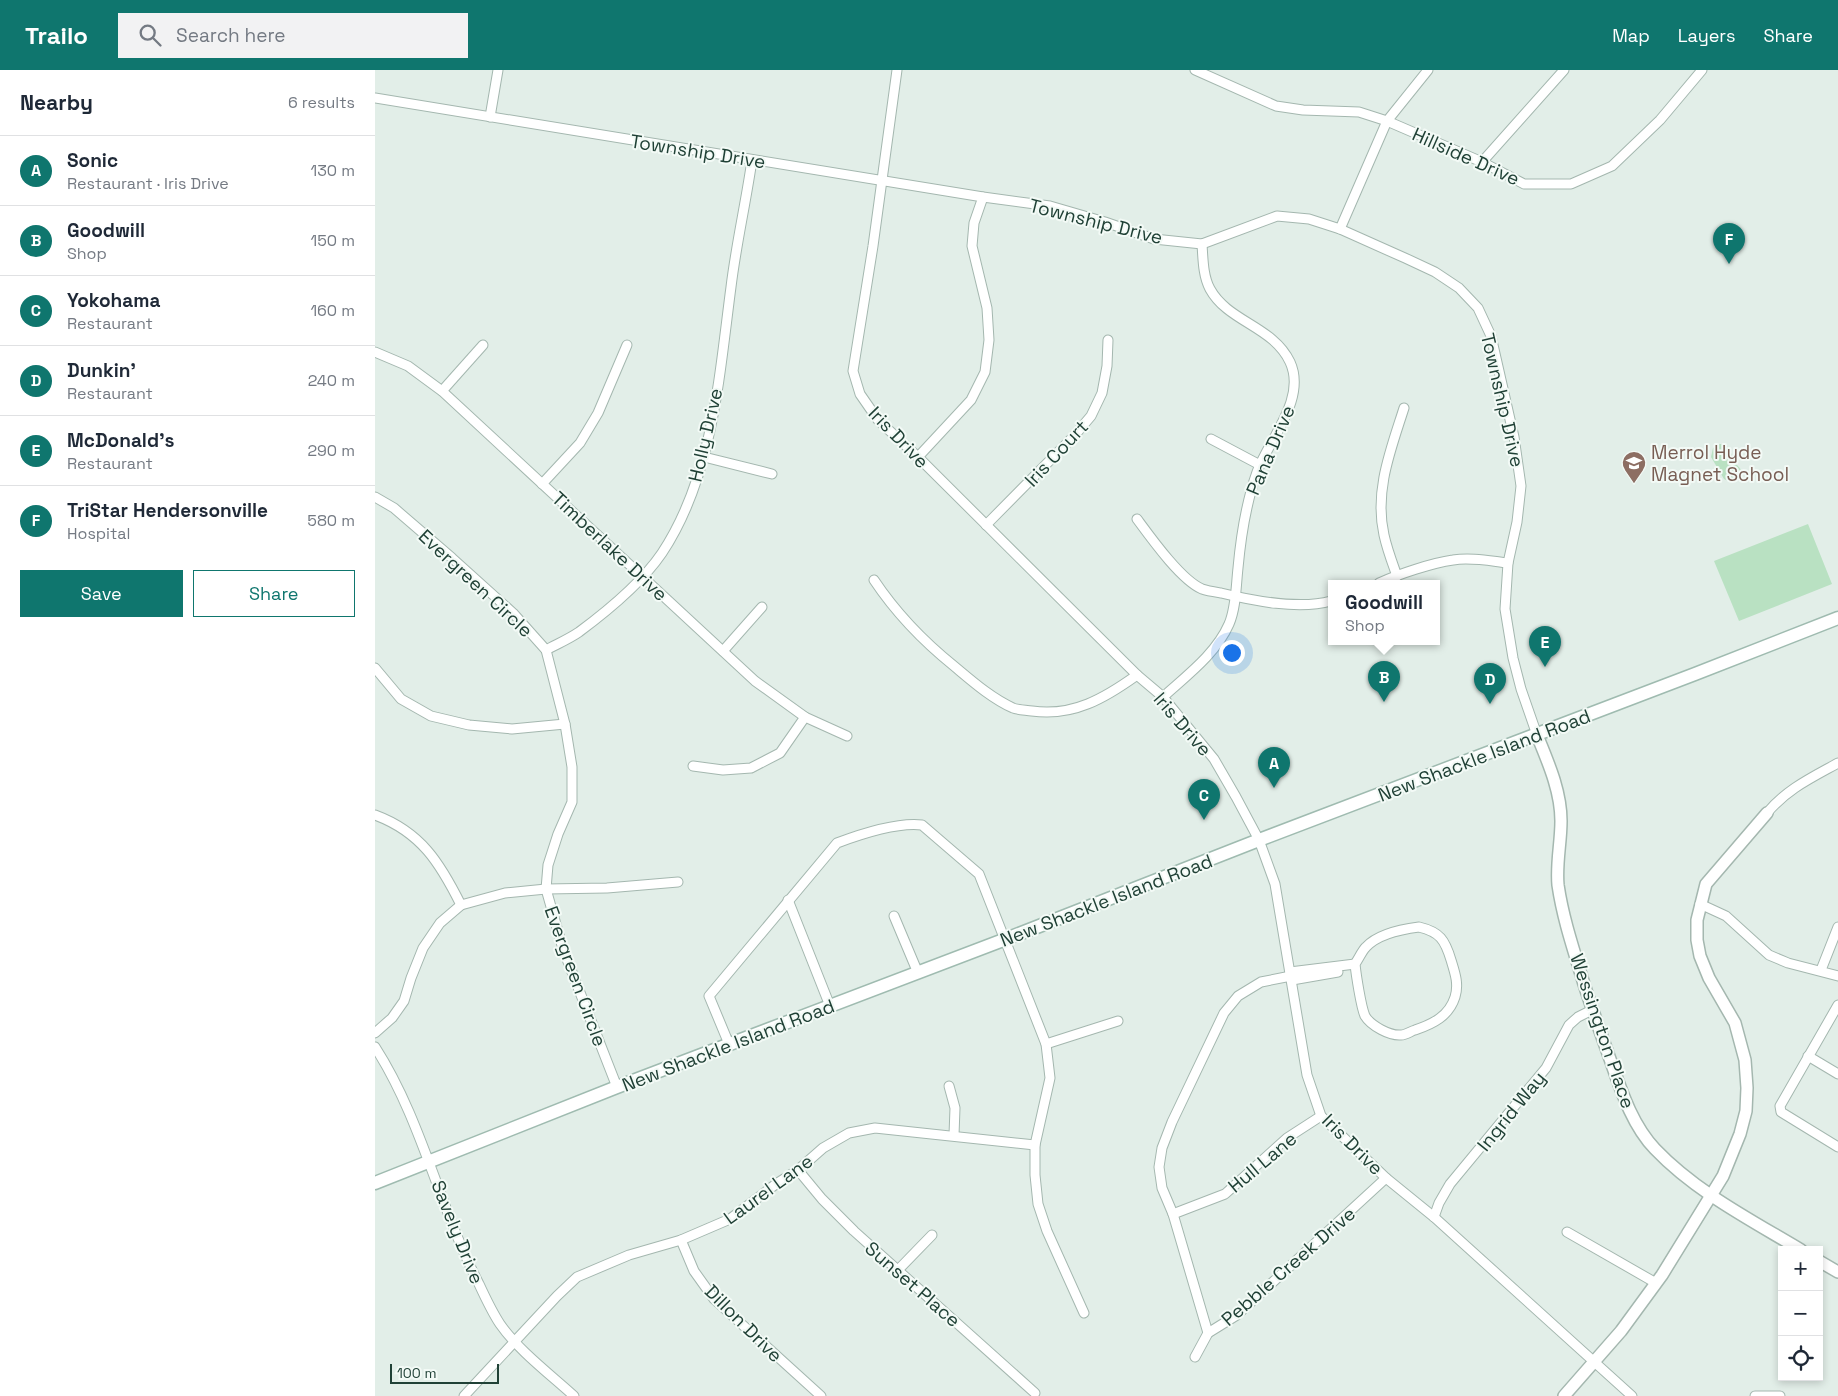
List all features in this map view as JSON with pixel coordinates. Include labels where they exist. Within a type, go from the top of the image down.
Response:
[{"type":"main road","name":"New Shackle Island Road","points":[[375,1184],[617,1087],[918,973],[1838,618]]},
{"type":"street","points":[[491,116],[498,70]]},
{"type":"street","name":"Iris Drive","points":[[897,70],[853,371],[859,394],[879,420],[1137,675],[1163,698],[1214,759],[1237,797],[1259,840],[1275,884],[1307,1075],[1321,1116],[1386,1178],[1434,1217],[1632,1396]]},
{"type":"street","name":"Hillside Drive","points":[[1195,70],[1276,106],[1303,110],[1359,112],[1387,121],[1482,162],[1525,184],[1571,184],[1611,166],[1660,120],[1702,70]]},
{"type":"street","points":[[1340,229],[1387,121],[1428,70]]},
{"type":"street","points":[[1482,162],[1564,70]]},
{"type":"street","name":"Township Drive","points":[[375,98],[983,197],[1050,206],[1154,239],[1202,244],[1277,216],[1309,219],[1340,229],[1435,272],[1459,288],[1477,308],[1491,336],[1515,437],[1521,486],[1517,522],[1508,563],[1505,605],[1513,658],[1520,687],[1537,735]]},
{"type":"street","name":"Holly Drive","points":[[546,650],[578,633],[643,576],[661,554],[691,497],[704,456],[724,348],[731,286],[752,160]]},
{"type":"street","points":[[918,457],[971,400],[985,372],[989,340],[987,308],[972,246],[974,223],[983,197]]},
{"type":"street","name":"Pana Drive","points":[[1163,698],[1214,649],[1229,624],[1235,596],[1244,518],[1251,490],[1259,465],[1282,425],[1291,400],[1293,382],[1291,363],[1277,343],[1261,330],[1224,306],[1210,289],[1203,267],[1202,244]]},
{"type":"street","name":"Iris Court","points":[[986,525],[1075,436],[1091,416],[1102,393],[1107,366],[1108,340]]},
{"type":"street","points":[[442,391],[483,345]]},
{"type":"street","points":[[543,484],[580,443],[598,413],[627,345]]},
{"type":"street","name":"Timberlake Drive","points":[[375,352],[408,366],[442,391],[755,680],[805,717],[847,736]]},
{"type":"street","points":[[1397,576],[1384,535],[1381,489],[1386,462],[1404,408]]},
{"type":"street","points":[[1211,439],[1259,465]]},
{"type":"street","points":[[704,456],[772,474]]},
{"type":"street","name":"Evergreen Circle","points":[[375,497],[395,508],[459,564],[513,613],[546,650],[565,724],[571,767],[572,802],[558,834],[548,865],[546,889],[563,948],[617,1087]]},
{"type":"street","points":[[1137,519],[1178,570],[1201,588],[1267,602],[1298,604],[1323,604],[1328,602]]},
{"type":"street","points":[[1387,580],[1454,560],[1508,563]]},
{"type":"street","points":[[874,580],[890,604],[917,634],[983,689],[1014,708],[1045,713],[1084,706],[1113,692],[1137,675]]},
{"type":"street","points":[[723,650],[762,607]]},
{"type":"street","points":[[375,668],[401,699],[431,716],[469,725],[512,728],[565,724]]},
{"type":"street","points":[[693,766],[723,770],[751,768],[780,753],[805,717]]},
{"type":"street","name":"Wessington Place","points":[[1537,735],[1550,766],[1560,799],[1561,822],[1557,865],[1563,912],[1592,1010],[1622,1095],[1636,1123],[1654,1148],[1678,1170],[1711,1195],[1794,1246]]},
{"type":"street","points":[[1564,1396],[1621,1332],[1656,1283],[1711,1195],[1726,1168],[1740,1134],[1747,1088],[1745,1060],[1735,1023],[1709,978],[1700,956],[1697,940],[1697,920],[1706,884],[1776,802],[1794,787],[1838,763]]},
{"type":"street","points":[[375,815],[396,824],[416,837],[443,873],[461,905]]},
{"type":"street","points":[[729,1044],[709,996],[837,843],[861,834],[912,824],[922,825],[979,874],[1046,1044],[1049,1078],[1035,1145],[1035,1175],[1038,1204],[1047,1231],[1084,1313]]},
{"type":"street","points":[[375,1033],[392,1018],[404,1001],[423,948],[439,923],[461,905],[505,894],[546,889],[607,888],[678,882]]},
{"type":"street","points":[[789,900],[830,1006]]},
{"type":"street","points":[[1701,904],[1726,916],[1769,955],[1788,963],[1821,970],[1838,976]]},
{"type":"street","points":[[893,916],[918,973]]},
{"type":"street","points":[[1821,970],[1838,927]]},
{"type":"street","points":[[1407,929],[1426,929],[1441,938],[1446,945],[1457,980],[1455,997],[1445,1014],[1432,1024],[1401,1035],[1388,1032],[1371,1023],[1365,1016],[1356,966],[1367,946],[1372,942],[1407,929]]},
{"type":"street","points":[[1208,1333],[1173,1214],[1162,1188],[1159,1167],[1162,1148],[1172,1122],[1224,1013],[1238,996],[1261,982],[1356,966]]},
{"type":"street","points":[[1838,1005],[1780,1106],[1781,1112],[1838,1147]]},
{"type":"street","name":"Ingrid Way","points":[[1434,1217],[1439,1203],[1450,1184],[1546,1068],[1569,1025],[1578,1017],[1592,1010]]},
{"type":"street","points":[[1046,1044],[1118,1021]]},
{"type":"street","name":"Savely Drive","points":[[375,1047],[389,1068],[430,1162],[464,1256],[500,1324],[515,1342],[574,1396]]},
{"type":"street","points":[[1808,1056],[1838,1074]]},
{"type":"street","points":[[949,1086],[955,1108],[954,1135]]},
{"type":"street","name":"Hull Lane","points":[[1173,1214],[1225,1194],[1287,1138],[1321,1116]]},
{"type":"street","name":"Laurel Lane","points":[[464,1396],[577,1277],[637,1252],[681,1240],[731,1219],[776,1184],[798,1170],[823,1148],[849,1133],[875,1128],[1035,1145]]},
{"type":"street","name":"Sunset Place","points":[[798,1170],[822,1199],[854,1231],[1035,1392]]},
{"type":"street","name":"Pebble Creek Drive","points":[[1195,1357],[1208,1333],[1237,1315],[1386,1178]]},
{"type":"street","points":[[1567,1232],[1656,1283]]},
{"type":"street","points":[[898,1270],[932,1235]]},
{"type":"street","name":"Dillon Drive","points":[[681,1240],[694,1271],[714,1299],[821,1396]]},
{"type":"street","points":[[1823,1263],[1838,1272]]},
{"type":"street","points":[[1755,1396],[1780,1396]]},
{"type":"green space","points":[[1720,444],[1727,446],[1734,461],[1741,470],[1740,473],[1728,481],[1724,479],[1711,457],[1713,448]]},
{"type":"green space","points":[[1808,524],[1832,584],[1739,621],[1714,561]]},
{"type":"place","name":"TriStar Hendersonville","points":[[1729,264]]},
{"type":"place","name":"Merrol Hyde Magnet School","points":[[1634,484]]},
{"type":"place","name":"McDonald's","points":[[1545,667]]},
{"type":"place","name":"Goodwill","points":[[1384,702]]},
{"type":"place","name":"Dunkin'","points":[[1490,704]]},
{"type":"place","name":"Sonic","points":[[1274,788]]},
{"type":"place","name":"Yokohama","points":[[1204,820]]}]
